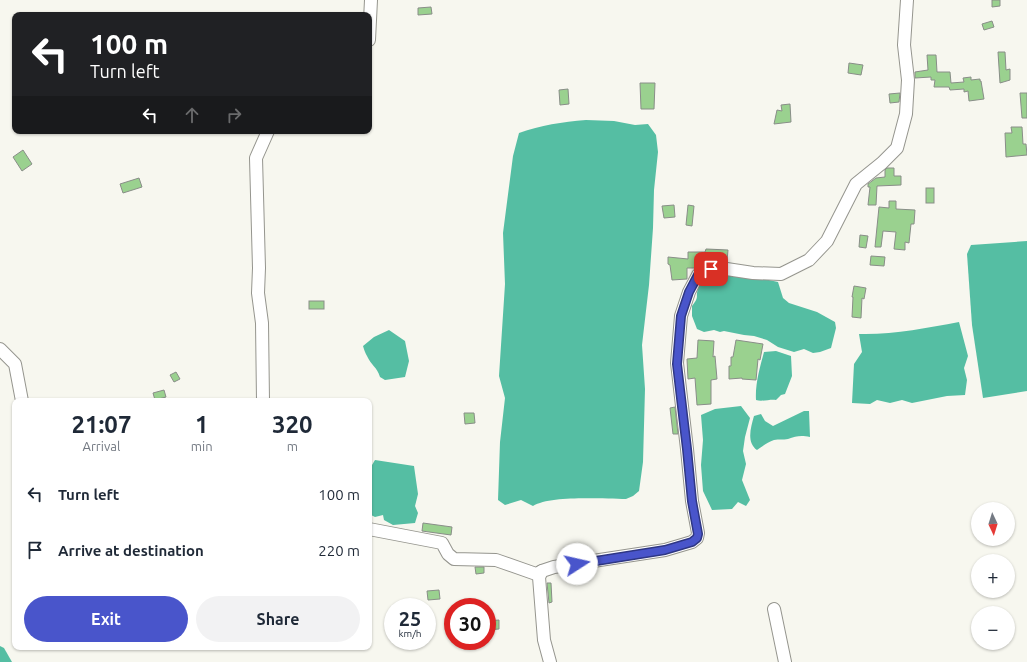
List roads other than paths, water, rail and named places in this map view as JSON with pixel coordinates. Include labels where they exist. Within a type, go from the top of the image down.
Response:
[{"type":"street","points":[[370,0],[370,12]]},
{"type":"street","points":[[372,530],[442,543],[448,554],[454,559],[496,560],[536,574],[554,567],[665,550],[692,542],[697,538],[698,534],[692,501],[677,364],[681,316],[689,292],[698,275],[702,271],[720,268],[770,275],[781,274],[809,260],[827,241],[856,184],[897,148],[906,114],[908,80],[904,45],[907,0]]},
{"type":"street","points":[[263,398],[262,323],[258,293],[259,268],[256,158],[267,134]]},
{"type":"street","points":[[0,349],[15,364],[21,398]]},
{"type":"street","points":[[542,571],[539,577],[544,640],[550,662]]},
{"type":"street","points":[[774,609],[785,662]]}]
